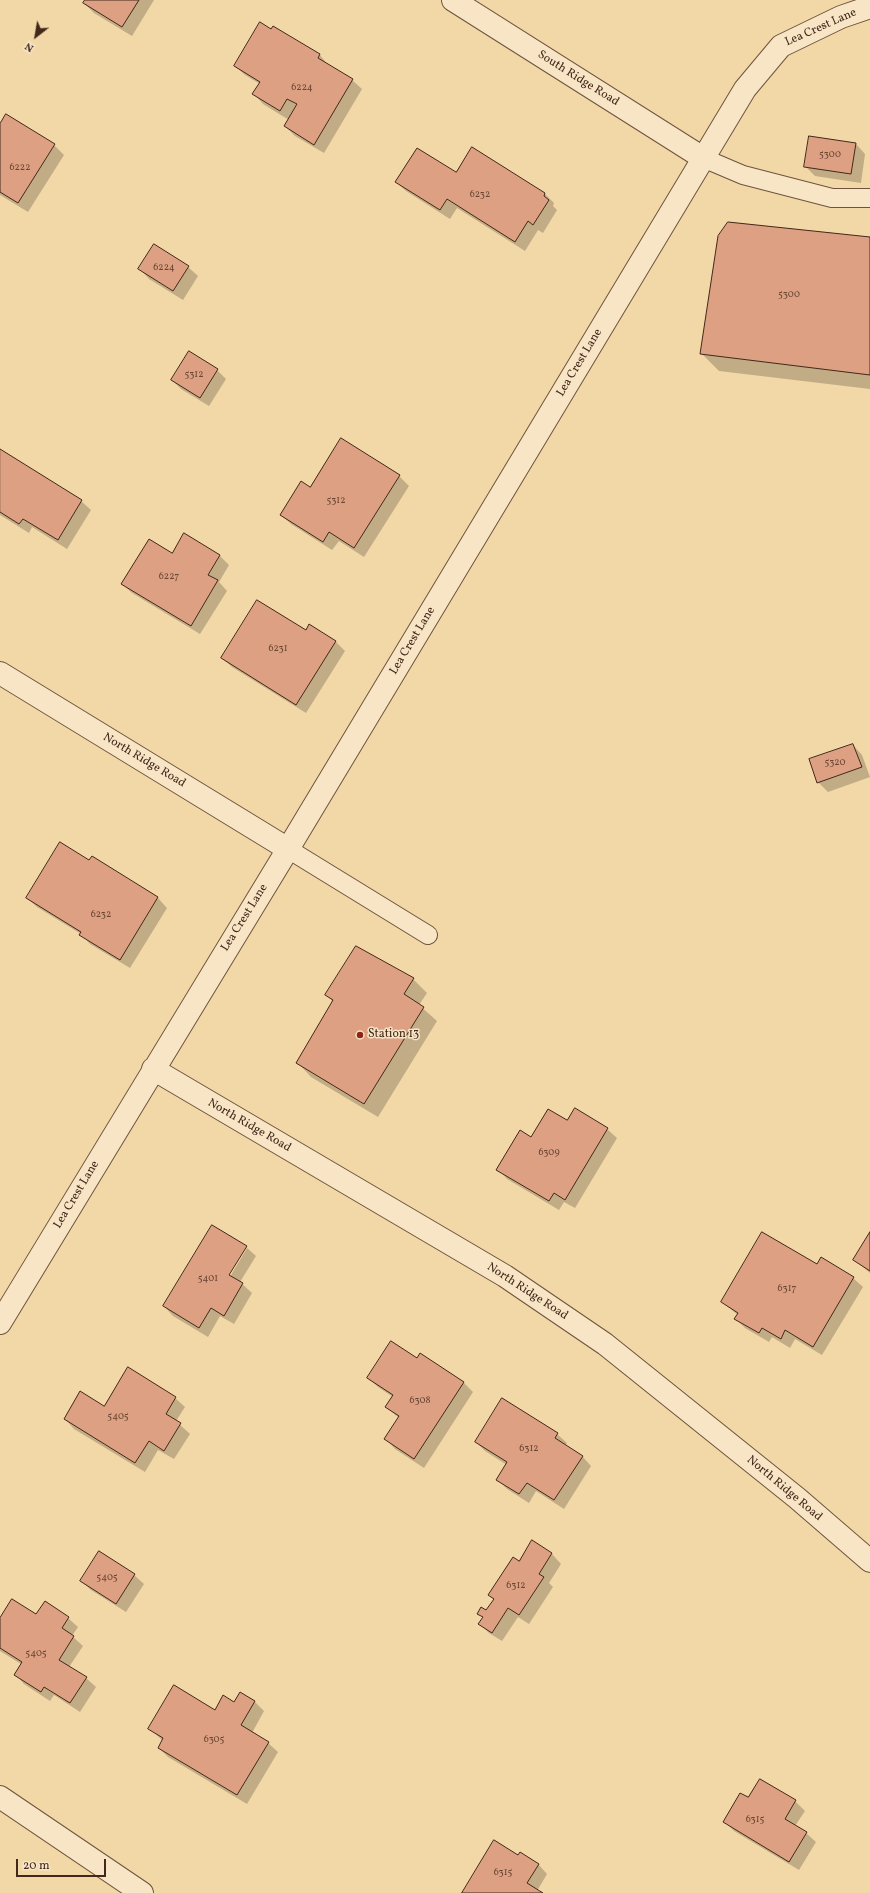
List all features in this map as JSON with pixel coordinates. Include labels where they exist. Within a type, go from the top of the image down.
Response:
[{"type":"street","name":"South Ridge Road","points":[[453,0],[703,158]]},
{"type":"street","name":"Lea Crest Lane","points":[[0,1323],[288,849],[745,89],[781,46],[841,17],[870,7]]},
{"type":"street","name":"North Ridge Road","points":[[0,673],[288,849]]},
{"type":"street","name":"North Ridge Road","points":[[153,1069],[505,1276],[598,1340],[797,1498],[870,1562]]},
{"type":"street","points":[[0,1797],[142,1893]]},
{"type":"lane","points":[[703,158],[743,175],[832,198],[870,198]]},
{"type":"lane","points":[[288,849],[428,935]]},
{"type":"building","points":[[85,0],[139,0],[122,27],[83,3]]},
{"type":"building","points":[[260,22],[271,29],[273,26],[320,54],[318,58],[353,79],[314,145],[284,126],[297,104],[287,99],[280,111],[252,94],[260,82],[234,66]]},
{"type":"building","points":[[6,114],[55,144],[18,203],[0,192],[0,124]]},
{"type":"building","points":[[809,136],[856,143],[851,174],[804,167]]},
{"type":"building","points":[[472,147],[545,193],[544,196],[549,200],[533,225],[528,221],[515,242],[447,199],[440,210],[395,182],[417,148],[456,172]]},
{"type":"building","points":[[728,222],[870,237],[870,375],[700,354],[718,236]]},
{"type":"building","points":[[154,244],[189,266],[173,291],[138,269]]},
{"type":"building","points":[[189,351],[218,369],[200,398],[171,380]]},
{"type":"building","points":[[341,438],[400,475],[354,548],[329,532],[323,542],[280,515],[301,481],[310,487]]},
{"type":"building","points":[[0,449],[82,500],[58,540],[23,519],[19,524],[0,512]]},
{"type":"building","points":[[184,533],[220,555],[208,575],[218,580],[191,626],[121,584],[149,539],[172,553]]},
{"type":"building","points":[[257,600],[306,630],[309,624],[336,641],[296,705],[221,658]]},
{"type":"building","points":[[853,744],[862,767],[817,783],[809,759]]},
{"type":"building","points":[[60,842],[89,860],[92,856],[158,897],[120,960],[79,935],[81,932],[26,898]]},
{"type":"building","name":"Station 13","points":[[356,946],[414,978],[404,994],[424,1007],[364,1104],[296,1063],[333,1000],[325,995]]},
{"type":"building","points":[[575,1108],[608,1128],[565,1200],[554,1193],[549,1201],[496,1170],[520,1130],[531,1137],[548,1109],[567,1120]]},
{"type":"building","points":[[212,1225],[247,1246],[229,1275],[243,1283],[224,1316],[211,1308],[199,1328],[163,1306]]},
{"type":"building","points":[[762,1232],[817,1264],[821,1257],[854,1277],[813,1347],[785,1330],[781,1339],[762,1328],[759,1333],[734,1319],[738,1313],[721,1302]]},
{"type":"building","points":[[870,1232],[870,1271],[853,1260]]},
{"type":"building","points":[[391,1341],[417,1358],[420,1353],[464,1382],[414,1459],[384,1439],[399,1416],[385,1407],[393,1395],[367,1378]]},
{"type":"building","points":[[128,1367],[176,1397],[166,1414],[181,1423],[164,1451],[149,1441],[135,1463],[64,1419],[80,1391],[104,1406]]},
{"type":"building","points":[[502,1398],[558,1433],[555,1438],[583,1456],[554,1500],[527,1483],[519,1494],[496,1480],[507,1462],[475,1442]]},
{"type":"building","points":[[532,1540],[552,1553],[539,1574],[544,1577],[519,1615],[508,1608],[492,1633],[478,1624],[483,1617],[477,1614],[481,1607],[486,1610],[494,1599],[488,1595],[513,1557],[519,1561]]},
{"type":"building","points":[[99,1551],[135,1574],[116,1604],[80,1581]]},
{"type":"building","points":[[12,1599],[36,1614],[45,1601],[69,1617],[62,1628],[74,1636],[59,1660],[87,1677],[70,1703],[44,1687],[41,1692],[14,1675],[22,1662],[0,1648],[0,1618]]},
{"type":"building","points":[[174,1685],[215,1710],[223,1695],[234,1702],[240,1692],[255,1701],[241,1725],[269,1742],[237,1795],[158,1748],[163,1738],[148,1729]]},
{"type":"building","points":[[760,1779],[796,1800],[785,1819],[807,1832],[789,1862],[723,1822],[740,1793],[748,1797]]},
{"type":"building","points":[[494,1840],[518,1855],[520,1852],[539,1864],[527,1883],[543,1893],[462,1893]]},
{"type":"place","name":"Station 13","points":[[360,1035]]}]
